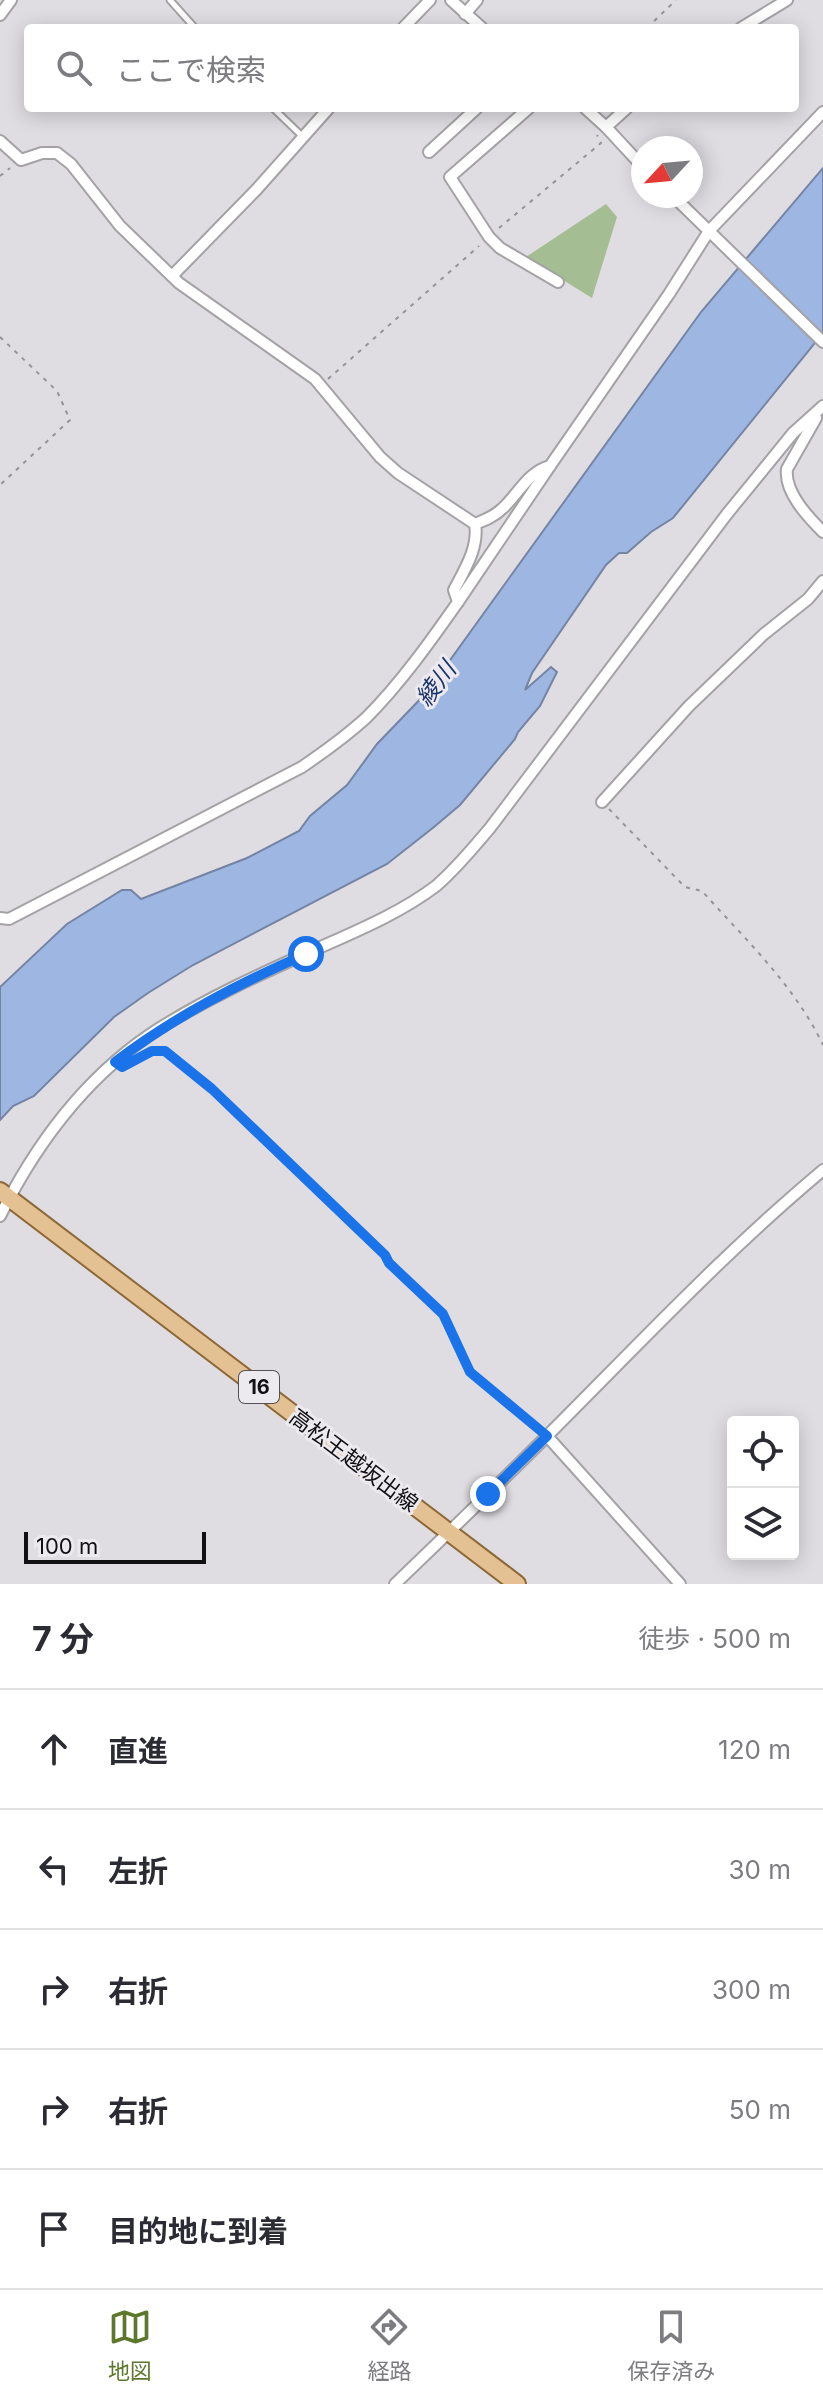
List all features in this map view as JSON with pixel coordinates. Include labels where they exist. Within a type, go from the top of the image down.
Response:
[{"type":"main road","name":"高松王越坂出線","points":[[5,1194],[517,1584]]},
{"type":"street","points":[[0,15],[11,0]]},
{"type":"street","points":[[407,24],[430,0]]},
{"type":"street","points":[[451,0],[477,24]]},
{"type":"street","points":[[465,14],[477,0]]},
{"type":"street","points":[[748,24],[787,0]]},
{"type":"street","points":[[172,276],[257,189],[325,112]]},
{"type":"street","points":[[429,152],[473,112]]},
{"type":"street","points":[[524,112],[450,177],[489,237],[500,248],[558,282]]},
{"type":"street","points":[[589,112],[631,154]]},
{"type":"street","points":[[606,127],[623,112]]},
{"type":"street","points":[[3,921],[311,761],[365,718],[458,602],[712,235],[823,112]]},
{"type":"street","points":[[0,141],[21,160],[42,153],[57,153],[71,164],[120,226],[172,276],[321,385],[380,457],[398,473],[475,524],[477,536],[454,590],[458,602]]},
{"type":"street","points":[[685,208],[823,342]]},
{"type":"street","points":[[822,408],[787,469],[786,477],[791,491],[823,532]]},
{"type":"street","points":[[0,1216],[5,1194],[49,1133],[115,1062],[158,1030],[201,1004],[366,927],[436,885],[460,863],[490,828],[727,514],[793,433],[822,408]]},
{"type":"street","points":[[475,524],[489,519],[539,469],[550,466]]},
{"type":"street","points":[[602,802],[689,706],[764,634],[808,599],[823,581]]},
{"type":"street","points":[[395,1584],[547,1436],[684,1296],[823,1170]]},
{"type":"street","points":[[547,1436],[680,1584]]},
{"type":"lane","points":[[170,0],[191,24]]},
{"type":"lane","points":[[277,112],[303,137]]},
{"type":"path","points":[[651,24],[676,0]]},
{"type":"path","points":[[321,385],[601,143],[587,112]]},
{"type":"path","points":[[0,176],[21,160]]},
{"type":"path","points":[[0,337],[57,391],[70,420],[0,485]]},
{"type":"path","points":[[602,802],[685,887],[702,891],[778,975],[816,1029],[823,1045]]},
{"type":"path","points":[[115,1062],[122,1067],[152,1051],[165,1051],[212,1089],[443,1314],[470,1372],[547,1436]]},
{"type":"green space","points":[[606,204],[617,217],[592,298],[526,257]]},
{"type":"water","name":"綾川","points":[[823,168],[823,333],[673,518],[606,565],[532,673],[525,690],[551,667],[557,672],[540,706],[460,805],[387,864],[193,965],[148,993],[114,1017],[34,1096],[13,1106],[0,1120],[0,987],[67,924],[122,890],[131,890],[141,899],[247,858],[299,831],[310,816],[347,785],[377,744],[427,692],[701,312]]},
{"type":"route","points":[[306,954],[201,1004],[158,1030],[115,1062],[122,1067],[152,1051],[165,1051],[212,1089],[443,1314],[470,1372],[547,1436],[488,1494]]}]
